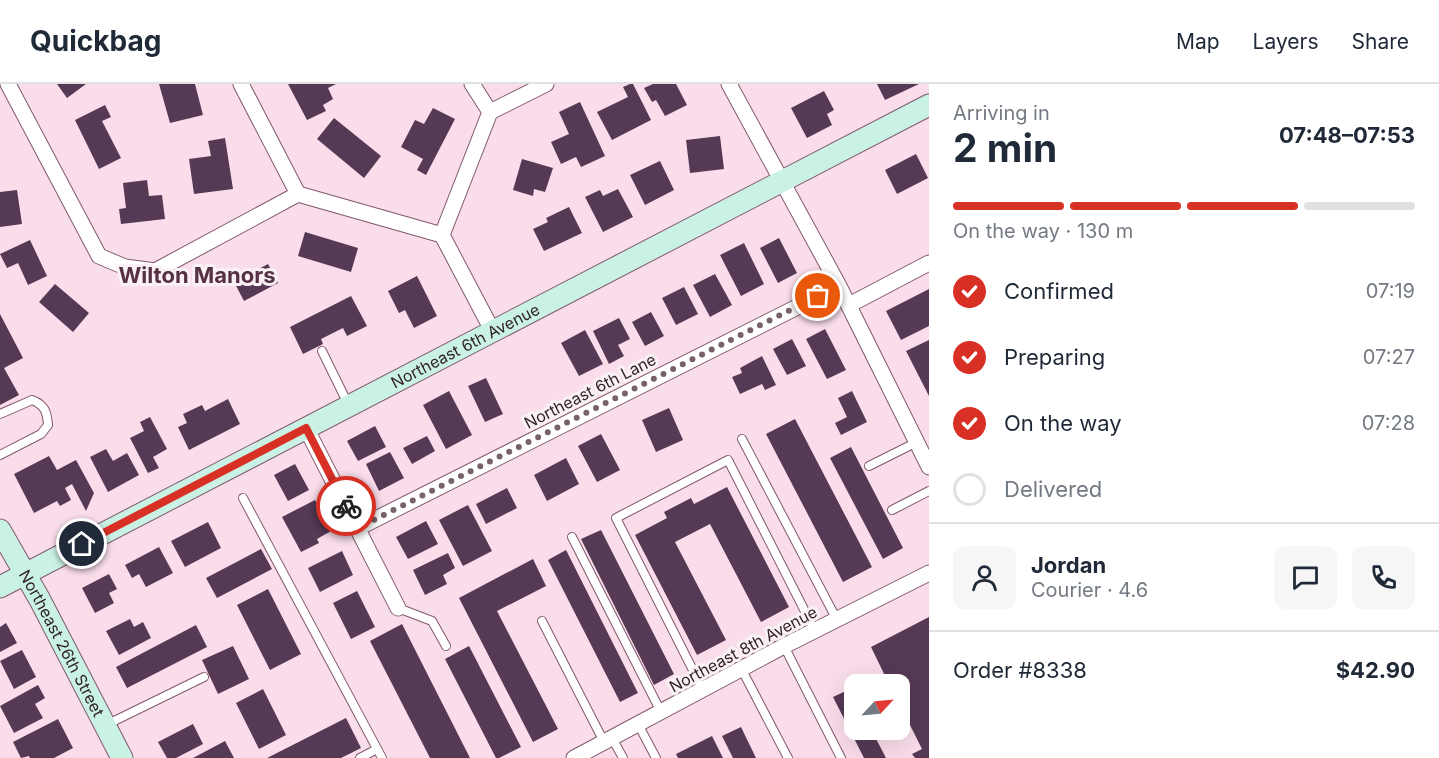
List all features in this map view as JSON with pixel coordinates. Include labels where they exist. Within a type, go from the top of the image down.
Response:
[{"type":"street","points":[[8,84],[99,256],[124,267],[155,271],[298,194],[442,235],[492,330]]},
{"type":"street","points":[[241,84],[298,194]]},
{"type":"street","points":[[472,84],[489,112]]},
{"type":"street","points":[[442,235],[489,112],[546,84]]},
{"type":"street","points":[[729,84],[849,305],[929,467]]},
{"type":"street","name":"Northeast 6th Avenue","points":[[0,587],[929,105]]},
{"type":"street","points":[[849,305],[929,263]]},
{"type":"street","name":"Northeast 6th Lane","points":[[358,528],[839,286]]},
{"type":"street","points":[[306,428],[398,608]]},
{"type":"street","name":"Northeast 26th Street","points":[[0,530],[122,758]]},
{"type":"street","name":"Northeast 8th Avenue","points":[[574,758],[784,646],[929,573]]},
{"type":"lane","points":[[322,351],[349,406]]},
{"type":"lane","points":[[0,414],[32,400],[41,404],[48,414],[48,425],[41,434],[0,455]]},
{"type":"lane","points":[[742,439],[837,620]]},
{"type":"lane","points":[[869,466],[917,442]]},
{"type":"lane","points":[[703,690],[616,518],[728,460],[815,631]]},
{"type":"lane","points":[[892,510],[929,490]]},
{"type":"lane","points":[[243,498],[382,758]]},
{"type":"lane","points":[[572,537],[661,712]]},
{"type":"lane","points":[[398,608],[432,621],[446,646]]},
{"type":"lane","points":[[542,621],[608,740],[623,758]]},
{"type":"lane","points":[[784,646],[841,758]]},
{"type":"lane","points":[[742,670],[788,758]]},
{"type":"lane","points":[[105,726],[204,677]]},
{"type":"lane","points":[[638,724],[656,758]]},
{"type":"lane","points":[[360,758],[377,749]]},
{"type":"building","points":[[57,84],[86,84],[67,98]]},
{"type":"building","points":[[159,84],[195,84],[203,115],[170,123]]},
{"type":"building","points":[[288,84],[336,84],[328,88],[333,99],[323,105],[326,111],[307,120]]},
{"type":"building","points":[[633,84],[651,120],[612,140],[597,112],[628,97],[623,87]]},
{"type":"building","points":[[653,84],[676,84],[687,105],[665,116],[656,100],[652,102],[644,88]]},
{"type":"building","points":[[877,84],[919,84],[885,100]]},
{"type":"building","points":[[824,91],[834,110],[827,114],[832,125],[807,138],[791,108]]},
{"type":"building","points":[[580,102],[605,156],[581,167],[576,157],[561,164],[551,142],[569,134],[559,112]]},
{"type":"building","points":[[105,105],[111,117],[102,121],[121,158],[99,169],[75,120]]},
{"type":"building","points":[[433,108],[455,119],[426,175],[417,170],[423,159],[401,147],[415,120],[424,124]]},
{"type":"building","points":[[334,118],[381,156],[364,178],[317,139]]},
{"type":"building","points":[[720,136],[724,169],[690,173],[686,140]]},
{"type":"building","points":[[225,138],[233,189],[194,194],[189,159],[211,156],[208,141]]},
{"type":"building","points":[[916,154],[928,178],[897,194],[885,170]]},
{"type":"building","points":[[522,159],[553,168],[545,192],[534,189],[533,196],[513,190]]},
{"type":"building","points":[[660,161],[674,190],[645,205],[630,175]]},
{"type":"building","points":[[147,180],[149,196],[162,195],[165,219],[121,224],[119,209],[126,208],[123,183]]},
{"type":"building","points":[[618,189],[633,217],[603,232],[585,197],[600,190],[603,196]]},
{"type":"building","points":[[17,190],[22,224],[0,227],[0,192]]},
{"type":"building","points":[[569,207],[582,233],[544,251],[533,229],[548,222],[546,218]]},
{"type":"building","points":[[305,232],[358,248],[351,272],[298,256]]},
{"type":"building","points":[[779,238],[797,273],[778,283],[760,248]]},
{"type":"building","points":[[30,240],[47,276],[28,285],[18,263],[7,268],[0,254]]},
{"type":"building","points":[[744,243],[764,284],[741,296],[720,255]]},
{"type":"building","points":[[268,264],[278,283],[244,301],[234,282]]},
{"type":"building","points":[[715,274],[732,305],[710,317],[693,285]]},
{"type":"building","points":[[417,276],[437,316],[414,328],[405,310],[399,313],[388,291]]},
{"type":"building","points":[[55,284],[89,313],[73,332],[39,302]]},
{"type":"building","points":[[684,287],[698,314],[676,325],[662,298]]},
{"type":"building","points":[[929,289],[929,326],[901,340],[886,311]]},
{"type":"building","points":[[351,296],[367,326],[347,336],[343,328],[321,339],[323,344],[303,354],[290,327]]},
{"type":"building","points":[[651,312],[664,336],[645,346],[632,322]]},
{"type":"building","points":[[0,314],[23,358],[4,368],[19,395],[0,405]]},
{"type":"building","points":[[619,318],[630,339],[618,345],[624,356],[609,364],[593,331]]},
{"type":"building","points":[[825,329],[846,370],[827,379],[806,339]]},
{"type":"building","points":[[585,330],[603,364],[579,376],[561,343]]},
{"type":"building","points":[[792,339],[806,366],[787,375],[773,349]]},
{"type":"building","points":[[929,340],[929,396],[906,351]]},
{"type":"building","points":[[762,356],[776,385],[765,390],[762,384],[740,394],[732,377],[742,373],[740,368]]},
{"type":"building","points":[[486,378],[503,414],[485,422],[468,386]]},
{"type":"building","points":[[449,391],[472,435],[446,449],[423,405]]},
{"type":"building","points":[[852,391],[867,422],[841,435],[835,423],[847,417],[838,398]]},
{"type":"building","points":[[228,399],[240,424],[189,450],[178,427],[187,423],[183,414],[202,405],[205,411]]},
{"type":"building","points":[[669,408],[683,440],[656,452],[642,420]]},
{"type":"building","points":[[150,417],[167,449],[153,457],[159,468],[148,473],[130,438],[144,431],[140,422]]},
{"type":"building","points":[[795,419],[872,567],[843,582],[766,434]]},
{"type":"building","points":[[375,426],[386,447],[358,461],[347,441]]},
{"type":"building","points":[[601,434],[620,470],[597,482],[578,446]]},
{"type":"building","points":[[427,436],[435,451],[412,464],[403,448]]},
{"type":"building","points":[[851,447],[903,548],[883,559],[830,458]]},
{"type":"building","points":[[106,449],[113,461],[127,453],[139,475],[108,492],[90,457]]},
{"type":"building","points":[[390,452],[404,478],[379,491],[366,464]]},
{"type":"building","points":[[49,456],[57,470],[76,460],[94,493],[86,511],[72,484],[65,488],[71,500],[60,506],[57,501],[34,513],[14,474]]},
{"type":"building","points":[[566,458],[579,484],[547,501],[534,475]]},
{"type":"building","points":[[295,464],[309,490],[288,501],[274,475]]},
{"type":"building","points":[[727,487],[789,607],[761,622],[710,524],[675,542],[726,640],[697,655],[635,535],[667,518],[664,512],[691,498],[694,504]]},
{"type":"building","points":[[507,488],[517,508],[486,524],[476,504]]},
{"type":"building","points":[[315,500],[331,531],[317,539],[319,543],[301,552],[282,517]]},
{"type":"building","points":[[468,505],[492,551],[463,566],[439,520]]},
{"type":"building","points":[[426,521],[438,544],[408,559],[396,537]]},
{"type":"building","points":[[208,522],[221,548],[185,567],[171,541]]},
{"type":"building","points":[[601,530],[674,674],[654,685],[581,539]]},
{"type":"building","points":[[159,547],[173,573],[146,587],[139,574],[132,578],[125,565]]},
{"type":"building","points":[[261,549],[272,569],[217,598],[206,578]]},
{"type":"building","points":[[566,550],[638,693],[620,702],[548,560]]},
{"type":"building","points":[[342,551],[353,575],[320,592],[308,568]]},
{"type":"building","points":[[448,553],[455,568],[443,575],[447,584],[425,595],[413,570]]},
{"type":"building","points":[[533,559],[546,586],[497,611],[558,729],[533,742],[459,598]]},
{"type":"building","points":[[109,574],[117,589],[109,593],[114,603],[95,613],[82,588]]},
{"type":"building","points":[[268,589],[301,654],[270,670],[237,605]]},
{"type":"building","points":[[357,591],[375,627],[351,639],[333,603]]},
{"type":"building","points":[[929,617],[929,758],[915,758],[912,754],[922,749],[910,725],[910,674],[884,674],[871,647]]},
{"type":"building","points":[[130,619],[134,627],[143,622],[151,638],[119,655],[106,631]]},
{"type":"building","points":[[6,623],[17,643],[0,652],[0,627]]},
{"type":"building","points":[[402,624],[470,758],[430,758],[370,641]]},
{"type":"building","points":[[196,625],[207,647],[127,688],[116,667]]},
{"type":"building","points":[[233,646],[249,679],[218,694],[202,660]]},
{"type":"building","points":[[469,646],[521,747],[499,758],[496,758],[445,659]]},
{"type":"building","points":[[22,650],[36,677],[14,689],[0,661]]},
{"type":"building","points":[[38,685],[45,698],[35,704],[43,718],[14,733],[0,706]]},
{"type":"building","points":[[263,689],[286,735],[259,749],[236,703]]},
{"type":"building","points":[[844,692],[844,719],[833,697]]},
{"type":"building","points":[[346,718],[361,748],[341,758],[267,758]]},
{"type":"building","points":[[58,719],[73,748],[54,758],[30,758],[29,756],[21,758],[13,742]]},
{"type":"building","points":[[193,724],[203,744],[176,758],[167,758],[158,742]]},
{"type":"building","points":[[741,727],[756,758],[733,758],[722,736]]},
{"type":"building","points":[[712,736],[723,758],[678,758],[676,754]]},
{"type":"building","points":[[855,740],[877,740],[886,758],[864,758]]},
{"type":"building","points":[[225,741],[234,758],[193,758]]},
{"type":"way so far","points":[[346,506],[358,528],[818,296]]},
{"type":"district","name":"Wilton Manors","points":[[197,275]]},
{"type":"route","points":[[82,544],[306,428],[346,506]]}]
